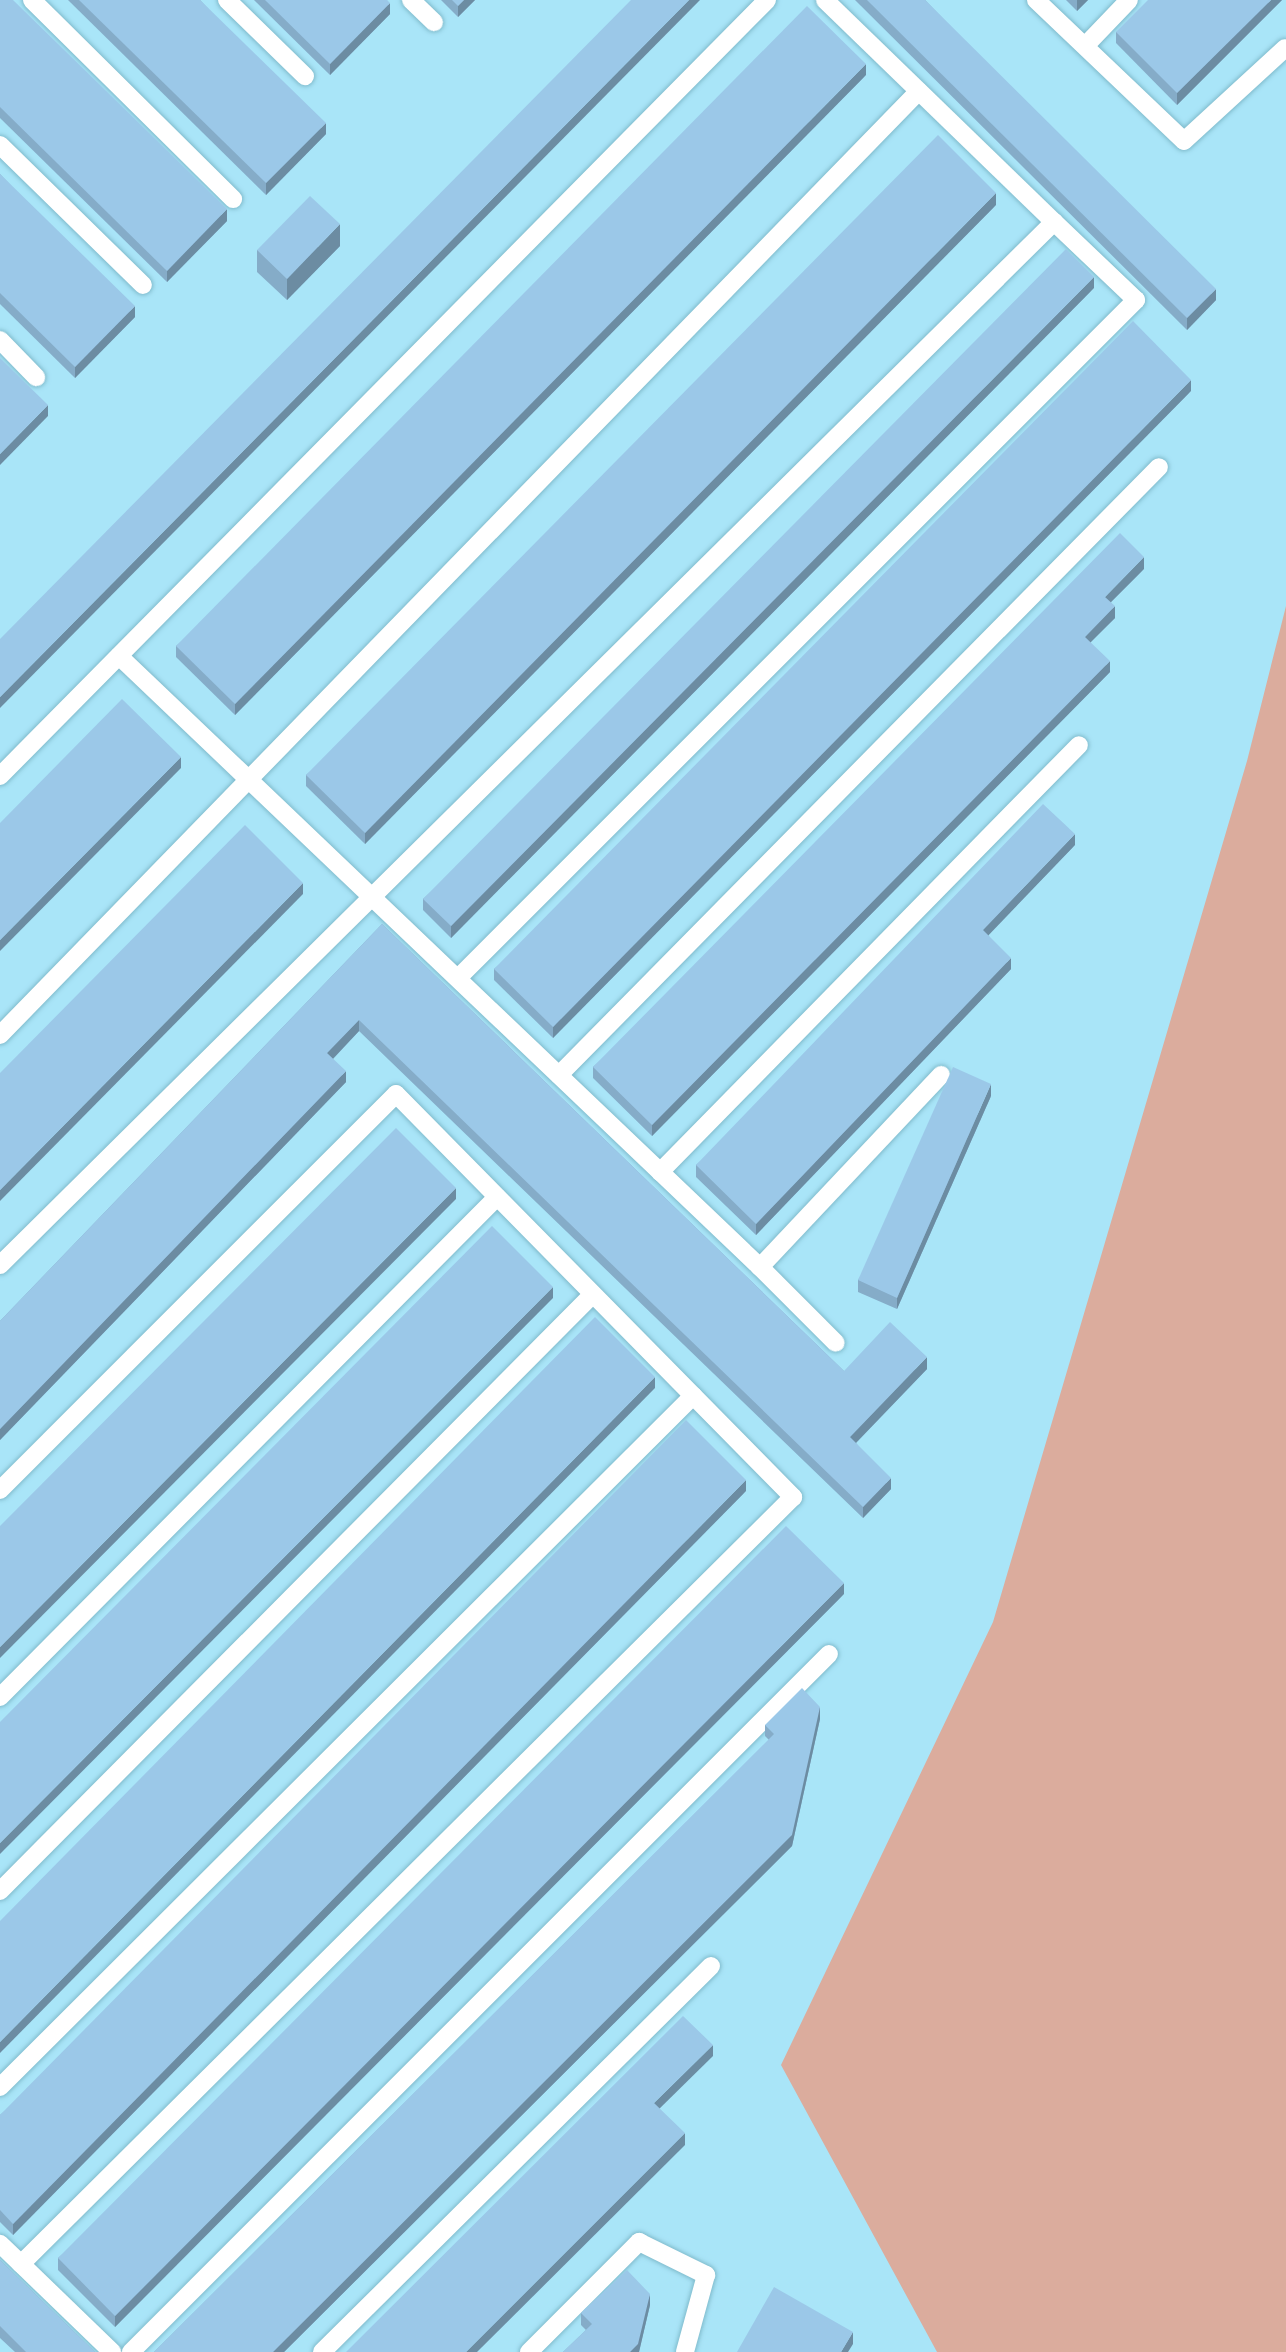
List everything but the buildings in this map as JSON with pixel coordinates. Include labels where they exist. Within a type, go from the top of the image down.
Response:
[{"type":"lane","points":[[32,0],[233,199]]},
{"type":"lane","points":[[227,0],[305,76]]},
{"type":"lane","points":[[411,0],[433,22]]},
{"type":"lane","points":[[0,776],[767,0]]},
{"type":"lane","points":[[458,978],[1136,300],[825,0]]},
{"type":"lane","points":[[1036,0],[1184,141],[1285,48]]},
{"type":"lane","points":[[1086,45],[1129,0]]},
{"type":"lane","points":[[0,1035],[251,782],[919,90]]},
{"type":"lane","points":[[0,145],[143,285]]},
{"type":"lane","points":[[0,1265],[375,898],[1054,222]]},
{"type":"lane","points":[[0,340],[36,377]]},
{"type":"lane","points":[[559,1075],[1158,467]]},
{"type":"lane","points":[[119,656],[375,898],[836,1343]]},
{"type":"lane","points":[[660,1172],[1079,745]]},
{"type":"lane","points":[[760,1267],[941,1075]]},
{"type":"lane","points":[[0,1490],[396,1094],[793,1497],[21,2264]]},
{"type":"lane","points":[[0,1697],[497,1197]]},
{"type":"lane","points":[[0,1892],[593,1294]]},
{"type":"lane","points":[[0,2087],[693,1396]]},
{"type":"lane","points":[[131,2352],[829,1654]]},
{"type":"lane","points":[[322,2352],[711,1966]]},
{"type":"lane","points":[[529,2352],[639,2242],[706,2274],[685,2352]]},
{"type":"lane","points":[[0,2244],[112,2352]]},
{"type":"shaded area","points":[[1286,606],[1286,2352],[937,2352],[781,2065],[993,1622],[1247,761]]}]
